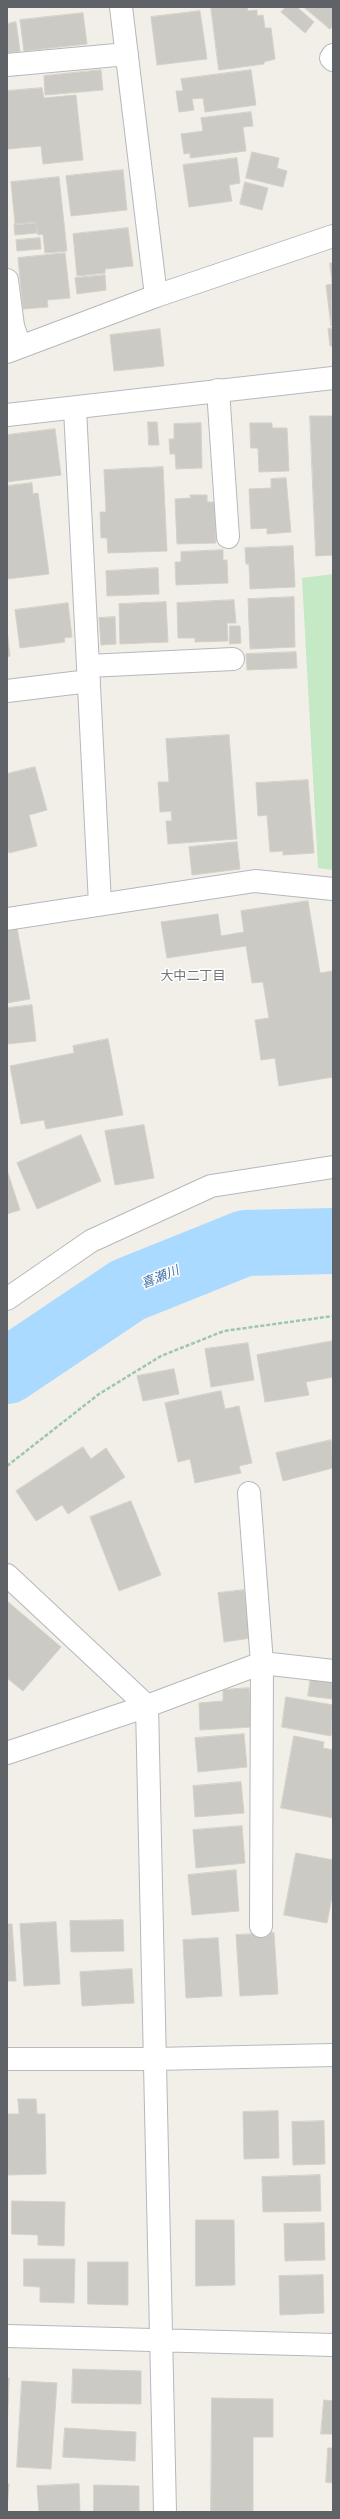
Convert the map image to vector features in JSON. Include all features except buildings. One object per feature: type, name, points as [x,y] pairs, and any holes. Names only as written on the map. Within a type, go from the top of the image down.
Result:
[{"type":"street","points":[[121,7],[156,296]]},
{"type":"street","points":[[7,65],[127,54]]},
{"type":"street","points":[[333,55],[331,58],[333,60]]},
{"type":"street","points":[[7,280],[13,326],[13,350],[156,296],[333,236]]},
{"type":"street","points":[[7,415],[75,409],[218,390],[333,378]]},
{"type":"street","points":[[218,390],[228,537]]},
{"type":"street","points":[[75,409],[100,904]]},
{"type":"street","points":[[7,691],[89,673],[233,659]]},
{"type":"street","points":[[7,919],[255,880],[333,889]]},
{"type":"street","points":[[7,1299],[91,1241],[211,1186],[333,1167]]},
{"type":"street","points":[[249,1493],[262,1663],[260,1926]]},
{"type":"street","points":[[7,1575],[147,1706],[163,2339],[165,2512]]},
{"type":"street","points":[[7,1753],[147,1706],[262,1663],[333,1671]]},
{"type":"street","points":[[7,2059],[155,2059],[333,2055]]},
{"type":"street","points":[[7,2336],[163,2339],[333,2345]]},
{"type":"path","points":[[7,1466],[99,1394],[161,1356],[224,1331],[333,1316]]},
{"type":"green space","points":[[333,574],[333,870],[318,868],[302,578]]},
{"type":"waterway","name":"喜瀬川","points":[[7,1371],[128,1290],[245,1243],[333,1241]]},
{"type":"district","name":"大中二丁目","points":[[193,976]]}]
